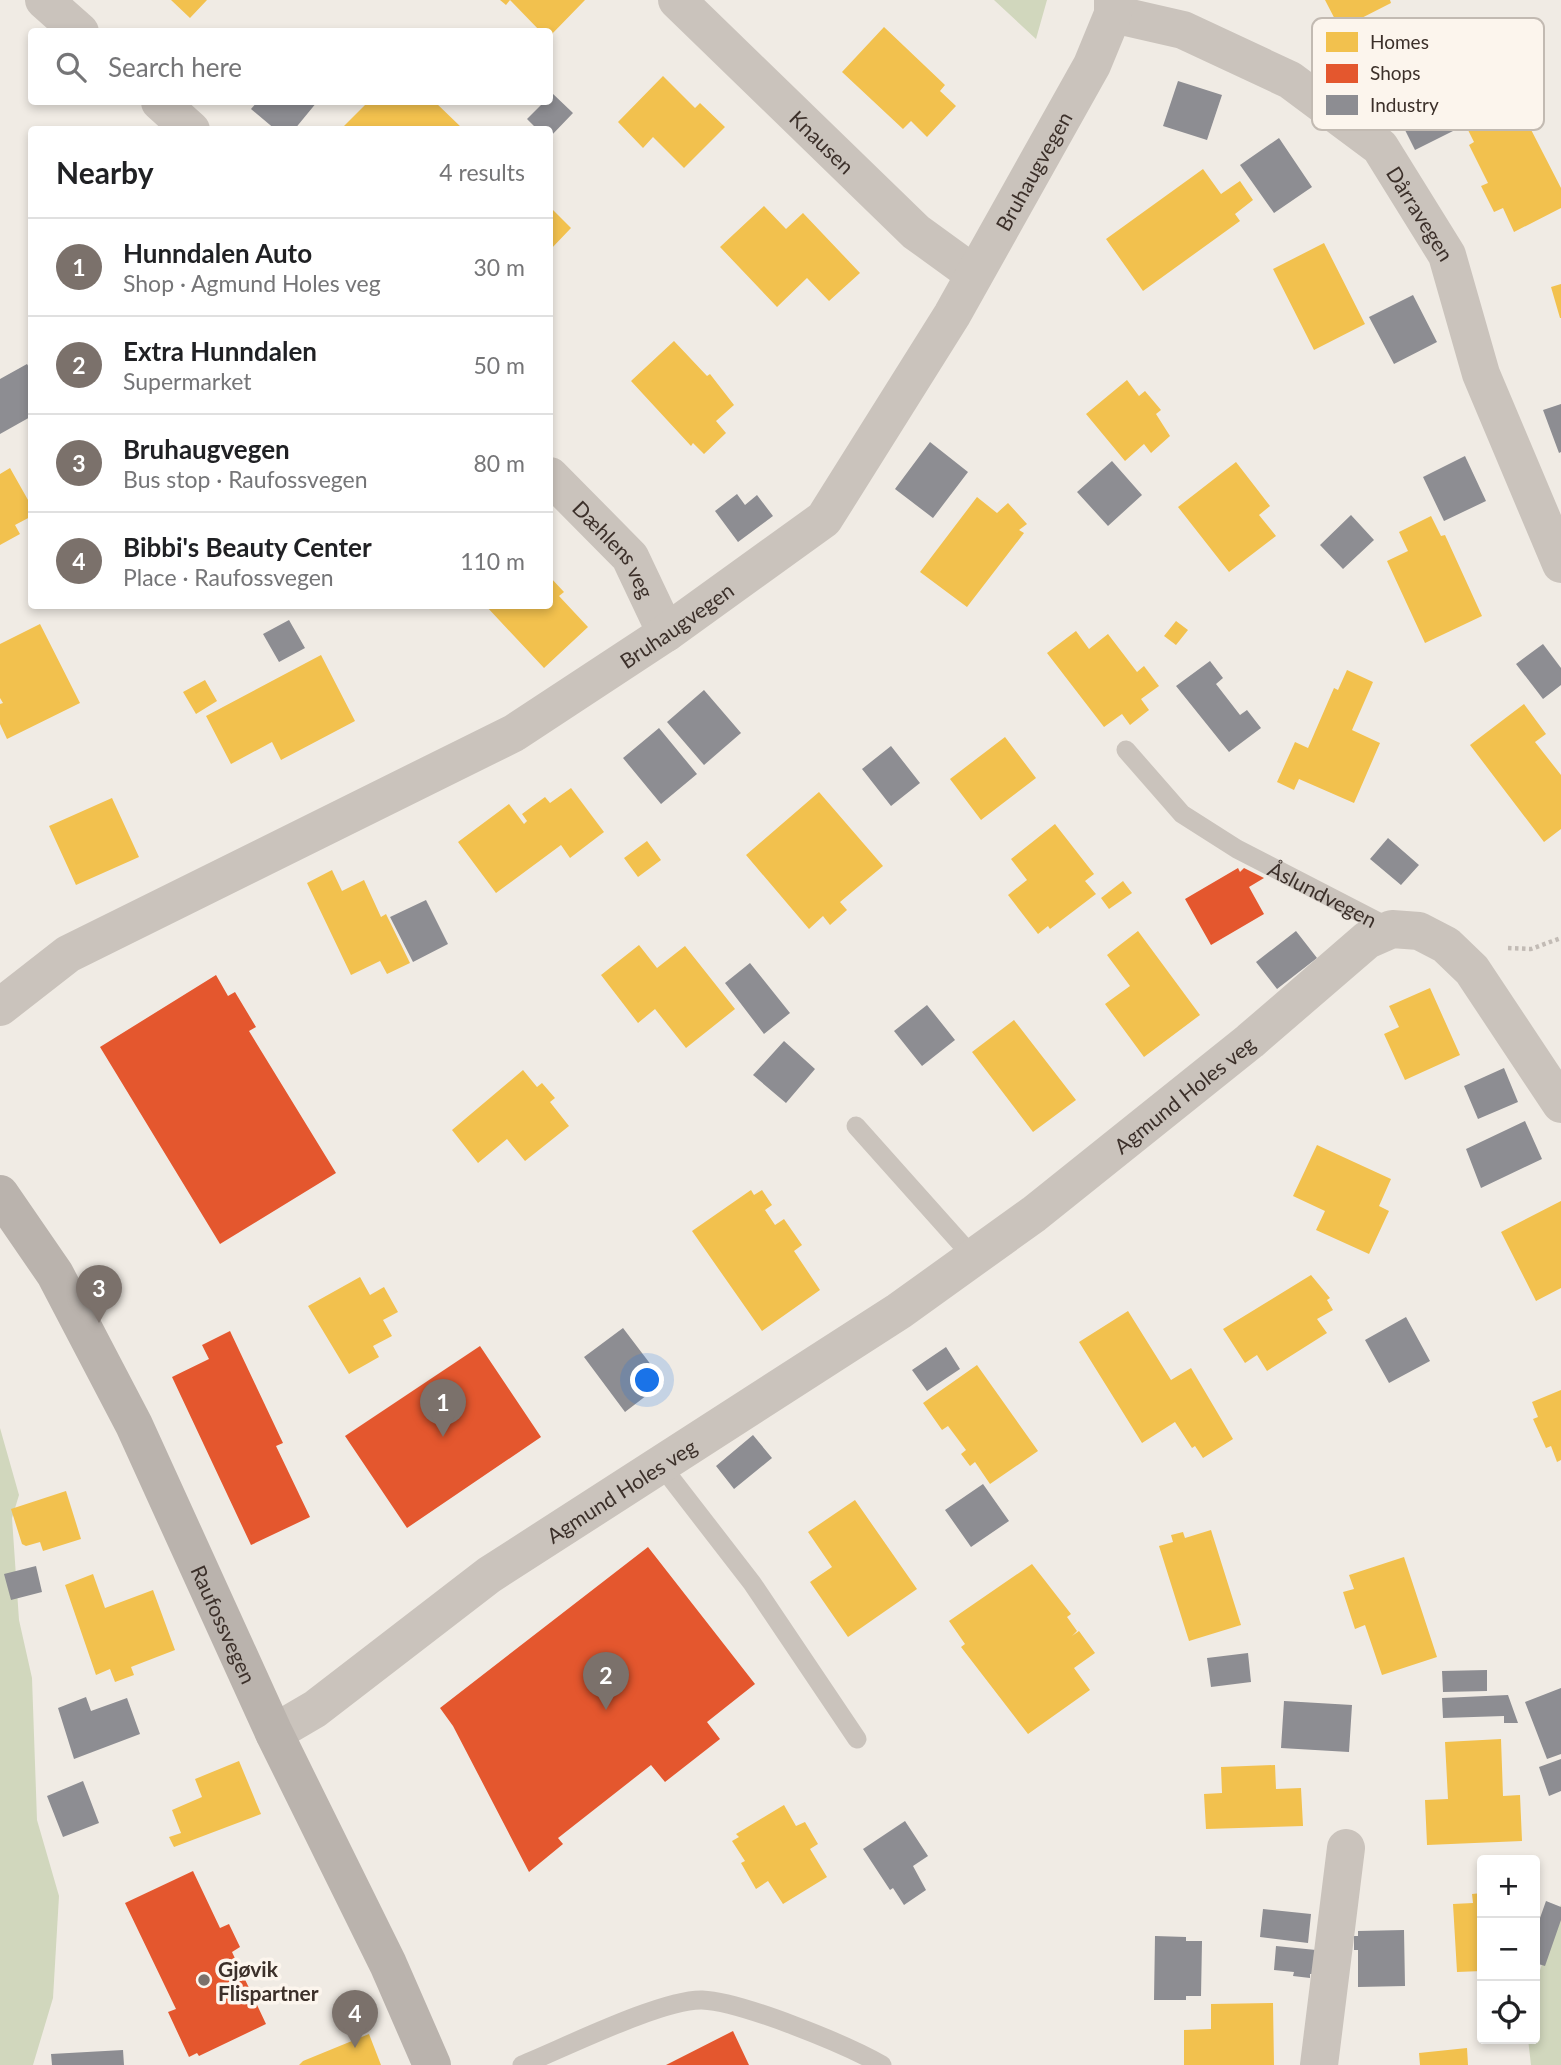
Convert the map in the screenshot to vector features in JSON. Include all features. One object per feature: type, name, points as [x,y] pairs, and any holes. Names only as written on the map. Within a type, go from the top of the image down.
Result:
[{"type":"main road","name":"Raufossvegen","points":[[0,1194],[55,1274],[134,1425],[274,1733],[388,1964],[432,2065]]},
{"type":"street","points":[[44,0],[76,28]]},
{"type":"street","name":"Knausen","points":[[677,0],[916,232],[974,274]]},
{"type":"street","name":"Bruhaugvegen","points":[[0,1007],[68,954],[301,842],[514,733],[666,633],[824,519],[974,274],[1091,65],[1113,7]]},
{"type":"street","name":"Dårravegen","points":[[1113,7],[1183,30],[1290,80],[1312,96]]},
{"type":"street","points":[[163,105],[187,126]]},
{"type":"street","name":"Dårravegen","points":[[1357,130],[1380,147],[1447,255],[1481,374],[1561,564]]},
{"type":"street","name":"Dæhlens veg","points":[[553,479],[630,557],[666,633]]},
{"type":"street","name":"Åslundvegen","points":[[1392,929],[1419,931],[1446,945],[1472,970],[1561,1104]]},
{"type":"street","name":"Agmund Holes veg","points":[[274,1733],[315,1709],[489,1575],[899,1311],[1124,1143],[1250,1041],[1367,940],[1392,929]]},
{"type":"street","points":[[1319,2065],[1346,1848]]},
{"type":"lane","name":"Åslundvegen","points":[[1126,750],[1182,814],[1237,849],[1392,929]]},
{"type":"lane","points":[[856,1126],[973,1257]]},
{"type":"lane","points":[[660,1464],[752,1583],[857,1739]]},
{"type":"lane","points":[[522,2065],[651,2012],[703,2000],[765,2015],[882,2065]]},
{"type":"green space","points":[[994,0],[1047,0],[1036,39]]},
{"type":"green space","points":[[0,1428],[19,1495],[12,1518],[19,1620],[32,1678],[37,1820],[59,1896],[53,1998],[33,2065],[0,2065]]},
{"type":"green space","points":[[1561,1904],[1561,2065],[1531,2065],[1529,2044],[1540,2044],[1540,1970]]},
{"type":"building: Homes","points":[[171,0],[207,0],[190,18]]},
{"type":"building: Homes","points":[[510,0],[585,0],[553,33],[553,28],[537,28]]},
{"type":"building: Homes","points":[[1325,0],[1390,0],[1391,3],[1362,18],[1334,18]]},
{"type":"building: Homes","points":[[884,27],[945,85],[940,91],[956,106],[927,137],[911,121],[903,129],[842,72]]},
{"type":"building: Homes","points":[[663,76],[695,108],[700,103],[725,127],[684,168],[653,137],[643,148],[618,122]]},
{"type":"building: Homes","points":[[365,105],[438,105],[460,126],[344,126]]},
{"type":"building: Homes","points":[[1468,130],[1531,130],[1561,188],[1561,208],[1514,232],[1503,208],[1494,212],[1481,186],[1488,183],[1469,145],[1474,142]]},
{"type":"building: Homes","points":[[1203,169],[1221,194],[1240,181],[1253,200],[1235,214],[1240,221],[1143,291],[1106,239]]},
{"type":"building: Homes","points":[[764,206],[786,229],[803,213],[860,273],[829,301],[807,278],[777,307],[720,247]]},
{"type":"building: Homes","points":[[553,210],[571,228],[553,247]]},
{"type":"building: Homes","points":[[1324,243],[1365,324],[1314,350],[1273,269]]},
{"type":"building: Homes","points":[[1561,284],[1561,318],[1560,318],[1551,287]]},
{"type":"building: Homes","points":[[674,341],[707,376],[710,374],[734,405],[716,421],[726,433],[704,454],[693,443],[691,446],[631,381]]},
{"type":"building: Homes","points":[[1127,380],[1139,396],[1145,391],[1161,410],[1156,414],[1170,436],[1151,453],[1144,444],[1125,461],[1086,414]]},
{"type":"building: Homes","points":[[1236,462],[1270,506],[1259,515],[1276,536],[1229,572],[1178,507]]},
{"type":"building: Homes","points":[[10,468],[28,500],[28,518],[15,525],[20,534],[0,545],[0,474]]},
{"type":"building: Homes","points":[[977,497],[997,513],[1008,503],[1027,524],[1019,530],[1024,533],[967,607],[920,572]]},
{"type":"building: Homes","points":[[1431,516],[1441,536],[1445,535],[1482,616],[1425,643],[1387,561],[1408,551],[1399,532]]},
{"type":"building: Homes","points":[[553,580],[564,592],[559,596],[588,627],[544,668],[489,609],[553,609]]},
{"type":"building: Homes","points":[[1176,621],[1188,630],[1176,645],[1164,636]]},
{"type":"building: Homes","points":[[40,624],[80,703],[7,739],[0,724],[0,704],[3,703],[0,698],[0,644]]},
{"type":"building: Homes","points":[[1076,631],[1089,649],[1108,634],[1137,672],[1144,666],[1159,686],[1141,699],[1149,710],[1130,725],[1122,714],[1104,727],[1047,653]]},
{"type":"building: Homes","points":[[321,655],[355,721],[281,760],[272,742],[231,764],[206,716]]},
{"type":"building: Homes","points":[[1347,670],[1373,682],[1352,730],[1380,743],[1354,803],[1299,779],[1294,790],[1277,782],[1295,742],[1308,748],[1334,688],[1338,690]]},
{"type":"building: Homes","points":[[205,680],[217,701],[196,714],[183,692]]},
{"type":"building: Homes","points":[[1524,704],[1546,734],[1535,742],[1561,775],[1561,829],[1544,842],[1470,745]]},
{"type":"building: Homes","points":[[1005,737],[1036,778],[981,820],[950,779]]},
{"type":"building: Homes","points":[[571,788],[604,832],[570,858],[561,845],[496,893],[458,842],[509,804],[524,824],[527,821],[522,814],[545,797],[550,803]]},
{"type":"building: Homes","points":[[819,792],[883,866],[840,902],[847,910],[830,925],[823,916],[809,929],[746,855]]},
{"type":"building: Homes","points":[[112,798],[139,857],[76,885],[49,826]]},
{"type":"building: Homes","points":[[1055,824],[1094,874],[1085,881],[1096,894],[1050,929],[1048,926],[1038,934],[1008,895],[1027,880],[1011,859]]},
{"type":"building: Homes","points":[[647,841],[661,860],[638,877],[624,858]]},
{"type":"building: Homes","points":[[332,870],[342,891],[364,880],[381,917],[386,914],[410,963],[387,974],[380,961],[351,975],[307,883]]},
{"type":"building: Homes","points":[[1123,881],[1132,893],[1109,909],[1101,898]]},
{"type":"building: Homes","points":[[1138,931],[1200,1015],[1144,1057],[1105,1004],[1130,986],[1107,955]]},
{"type":"building: Homes","points":[[639,945],[657,968],[685,946],[735,1009],[686,1048],[655,1009],[638,1023],[601,975]]},
{"type":"building: Homes","points":[[1430,988],[1460,1055],[1405,1080],[1384,1034],[1399,1027],[1389,1006]]},
{"type":"building: Homes","points":[[1014,1020],[1076,1100],[1033,1132],[972,1052]]},
{"type":"building: Homes","points":[[523,1070],[537,1087],[542,1083],[555,1098],[550,1102],[569,1126],[525,1161],[507,1139],[478,1163],[452,1130]]},
{"type":"building: Homes","points":[[1317,1145],[1391,1179],[1379,1206],[1389,1211],[1369,1254],[1316,1230],[1325,1211],[1293,1196]]},
{"type":"building: Homes","points":[[751,1190],[754,1195],[762,1190],[772,1205],[765,1210],[775,1225],[784,1219],[802,1245],[794,1251],[820,1290],[762,1331],[692,1231]]},
{"type":"building: Homes","points":[[1561,1201],[1561,1288],[1536,1301],[1501,1232]]},
{"type":"building: Homes","points":[[1311,1275],[1330,1298],[1327,1300],[1333,1310],[1317,1319],[1327,1333],[1267,1371],[1257,1355],[1245,1363],[1223,1329]]},
{"type":"building: Homes","points":[[360,1277],[370,1295],[384,1287],[398,1312],[383,1320],[392,1336],[373,1346],[379,1357],[349,1374],[308,1306]]},
{"type":"building: Homes","points":[[1128,1311],[1171,1380],[1191,1368],[1233,1439],[1203,1458],[1195,1446],[1192,1448],[1175,1422],[1142,1443],[1079,1342]]},
{"type":"building: Homes","points":[[977,1365],[1038,1451],[990,1484],[975,1462],[970,1466],[961,1454],[966,1450],[948,1426],[942,1430],[923,1403]]},
{"type":"building: Homes","points":[[1561,1390],[1561,1460],[1557,1462],[1551,1446],[1546,1448],[1533,1419],[1538,1417],[1532,1402]]},
{"type":"building: Homes","points":[[66,1491],[81,1539],[43,1551],[40,1542],[26,1546],[22,1544],[11,1509]]},
{"type":"building: Homes","points":[[855,1500],[917,1589],[848,1637],[810,1582],[832,1567],[808,1532]]},
{"type":"building: Homes","points":[[1211,1530],[1241,1625],[1189,1641],[1159,1546],[1173,1542],[1171,1535],[1183,1532],[1185,1538]]},
{"type":"building: Homes","points":[[1404,1557],[1437,1657],[1382,1675],[1365,1625],[1355,1629],[1343,1592],[1354,1589],[1349,1575]]},
{"type":"building: Homes","points":[[1032,1564],[1071,1614],[1067,1617],[1077,1631],[1072,1636],[1079,1631],[1095,1653],[1074,1668],[1090,1690],[1028,1734],[961,1647],[965,1644],[949,1621]]},
{"type":"building: Homes","points":[[93,1574],[105,1608],[153,1590],[175,1650],[131,1667],[134,1675],[115,1682],[110,1669],[96,1675],[65,1585]]},
{"type":"building: Homes","points":[[1501,1739],[1503,1796],[1520,1795],[1522,1841],[1427,1845],[1425,1800],[1448,1799],[1445,1742]]},
{"type":"building: Homes","points":[[239,1761],[261,1814],[174,1847],[169,1837],[181,1833],[172,1810],[202,1797],[195,1779]]},
{"type":"building: Homes","points":[[1275,1765],[1276,1789],[1301,1788],[1303,1826],[1206,1829],[1204,1794],[1222,1793],[1221,1767]]},
{"type":"building: Homes","points":[[784,1805],[796,1826],[805,1822],[818,1844],[810,1849],[827,1877],[783,1904],[768,1881],[756,1889],[741,1863],[745,1861],[732,1841],[739,1837],[736,1834]]},
{"type":"building: Homes","points":[[1472,1894],[1477,1894],[1477,1971],[1457,1972],[1453,1904],[1473,1903]]},
{"type":"building: Homes","points":[[1273,2003],[1274,2065],[1184,2065],[1184,2030],[1211,2029],[1211,2004]]},
{"type":"building: Homes","points":[[369,2034],[381,2065],[299,2065],[303,2061]]},
{"type":"building: Homes","points":[[1467,2048],[1468,2065],[1420,2065],[1419,2053]]},
{"type":"building: Shops","points":[[1238,868],[1240,872],[1244,868],[1264,878],[1249,887],[1264,914],[1211,945],[1185,899]]},
{"type":"building: Shops","points":[[216,975],[228,996],[235,992],[256,1027],[249,1031],[336,1173],[220,1244],[100,1047]]},
{"type":"building: Shops","points":[[230,1331],[283,1443],[276,1446],[310,1517],[251,1545],[172,1377],[209,1359],[202,1345]]},
{"type":"building: Shops","points":[[480,1346],[541,1437],[407,1528],[345,1436]]},
{"type":"building: Shops","points":[[648,1547],[755,1684],[707,1722],[720,1739],[665,1782],[651,1765],[558,1838],[563,1844],[529,1872],[453,1726],[440,1708]]},
{"type":"building: Shops","name":"Gjøvik Flispartner","points":[[193,1871],[220,1928],[229,1924],[240,1947],[232,1952],[266,2024],[199,2056],[197,2053],[189,2057],[168,2012],[176,2009],[125,1903]]},
{"type":"building: Shops","points":[[733,2031],[749,2065],[666,2065]]},
{"type":"building: Industry","points":[[1178,81],[1222,95],[1207,140],[1163,126]]},
{"type":"building: Industry","points":[[553,94],[573,113],[553,134],[553,126],[534,126],[527,119],[541,105],[553,105]]},
{"type":"building: Industry","points":[[254,105],[315,105],[297,126],[271,126],[251,109]]},
{"type":"building: Industry","points":[[1405,130],[1455,130],[1415,150]]},
{"type":"building: Industry","points":[[1279,138],[1312,187],[1274,213],[1240,165]]},
{"type":"building: Industry","points":[[1413,295],[1437,342],[1394,364],[1369,317]]},
{"type":"building: Industry","points":[[28,366],[28,418],[0,434],[0,379]]},
{"type":"building: Industry","points":[[1561,404],[1561,452],[1559,453],[1543,410]]},
{"type":"building: Industry","points":[[930,442],[968,472],[933,518],[895,489]]},
{"type":"building: Industry","points":[[1465,456],[1486,501],[1444,521],[1423,477]]},
{"type":"building: Industry","points":[[1112,461],[1142,495],[1108,526],[1077,492]]},
{"type":"building: Industry","points":[[737,494],[745,505],[757,495],[773,516],[738,542],[715,511]]},
{"type":"building: Industry","points":[[1351,515],[1374,540],[1343,569],[1320,545]]},
{"type":"building: Industry","points":[[289,620],[305,648],[279,662],[263,634]]},
{"type":"building: Industry","points":[[1543,644],[1561,668],[1561,685],[1543,699],[1516,664]]},
{"type":"building: Industry","points":[[1210,661],[1223,678],[1216,684],[1240,715],[1247,710],[1261,728],[1229,752],[1176,686]]},
{"type":"building: Industry","points":[[704,690],[741,733],[704,765],[667,722]]},
{"type":"building: Industry","points":[[659,728],[697,774],[661,804],[623,758]]},
{"type":"building: Industry","points":[[891,746],[920,783],[891,806],[862,769]]},
{"type":"building: Industry","points":[[1388,838],[1419,865],[1401,885],[1370,859]]},
{"type":"building: Industry","points":[[426,900],[448,944],[413,962],[390,917]]},
{"type":"building: Industry","points":[[1296,931],[1317,958],[1277,989],[1256,962]]},
{"type":"building: Industry","points":[[750,963],[790,1013],[764,1034],[725,983]]},
{"type":"building: Industry","points":[[927,1005],[955,1040],[922,1066],[894,1031]]},
{"type":"building: Industry","points":[[784,1041],[815,1069],[786,1103],[753,1075]]},
{"type":"building: Industry","points":[[1504,1068],[1518,1102],[1478,1119],[1464,1086]]},
{"type":"building: Industry","points":[[1525,1121],[1542,1159],[1481,1188],[1466,1149]]},
{"type":"building: Industry","points":[[1406,1317],[1430,1361],[1389,1383],[1365,1340]]},
{"type":"building: Industry","points":[[623,1328],[664,1382],[625,1412],[584,1357]]},
{"type":"building: Industry","points":[[946,1347],[960,1369],[927,1391],[912,1370]]},
{"type":"building: Industry","points":[[753,1435],[772,1458],[734,1489],[716,1466]]},
{"type":"building: Industry","points":[[983,1484],[1009,1521],[971,1547],[945,1510]]},
{"type":"building: Industry","points":[[36,1566],[42,1592],[11,1600],[4,1574]]},
{"type":"building: Industry","points":[[1248,1653],[1251,1682],[1211,1687],[1207,1658]]},
{"type":"building: Industry","points":[[1487,1670],[1487,1691],[1443,1692],[1442,1671]]},
{"type":"building: Industry","points":[[1561,1688],[1561,1754],[1547,1759],[1525,1702]]},
{"type":"building: Industry","points":[[1508,1695],[1518,1723],[1504,1723],[1504,1716],[1443,1718],[1442,1698]]},
{"type":"building: Industry","points":[[86,1697],[91,1711],[127,1698],[140,1734],[74,1759],[58,1708]]},
{"type":"building: Industry","points":[[1284,1701],[1352,1705],[1349,1752],[1281,1748]]},
{"type":"building: Industry","points":[[1561,1759],[1561,1791],[1549,1796],[1539,1767]]},
{"type":"building: Industry","points":[[83,1781],[99,1823],[63,1837],[47,1796]]},
{"type":"building: Industry","points":[[905,1821],[928,1856],[913,1866],[926,1890],[904,1905],[893,1888],[890,1890],[863,1849]]},
{"type":"building: Industry","points":[[1546,1901],[1561,1907],[1561,1920],[1545,1966],[1540,1964],[1540,1918]]},
{"type":"building: Industry","points":[[1263,1909],[1311,1914],[1308,1943],[1260,1937]]},
{"type":"building: Industry","points":[[1404,1930],[1405,1986],[1358,1987],[1358,1950],[1354,1950],[1354,1936],[1358,1936],[1358,1931]]},
{"type":"building: Industry","points":[[1155,1936],[1186,1937],[1186,1941],[1202,1941],[1201,1996],[1186,1996],[1186,2000],[1154,2000]]},
{"type":"building: Industry","points":[[1276,1946],[1316,1950],[1310,1978],[1293,1976],[1294,1972],[1274,1970]]},
{"type":"building: Industry","points":[[123,2050],[124,2065],[52,2065],[51,2054]]},
{"type":"place","name":"Bruhaugvegen","points":[[99,1323]]},
{"type":"place","name":"Hunndalen Auto","points":[[443,1437]]},
{"type":"place","name":"Extra Hunndalen","points":[[606,1710]]},
{"type":"place","name":"Gjøvik Flispartner","points":[[204,1980]]},
{"type":"place","name":"Bibbi's Beauty Center","points":[[355,2048]]}]
